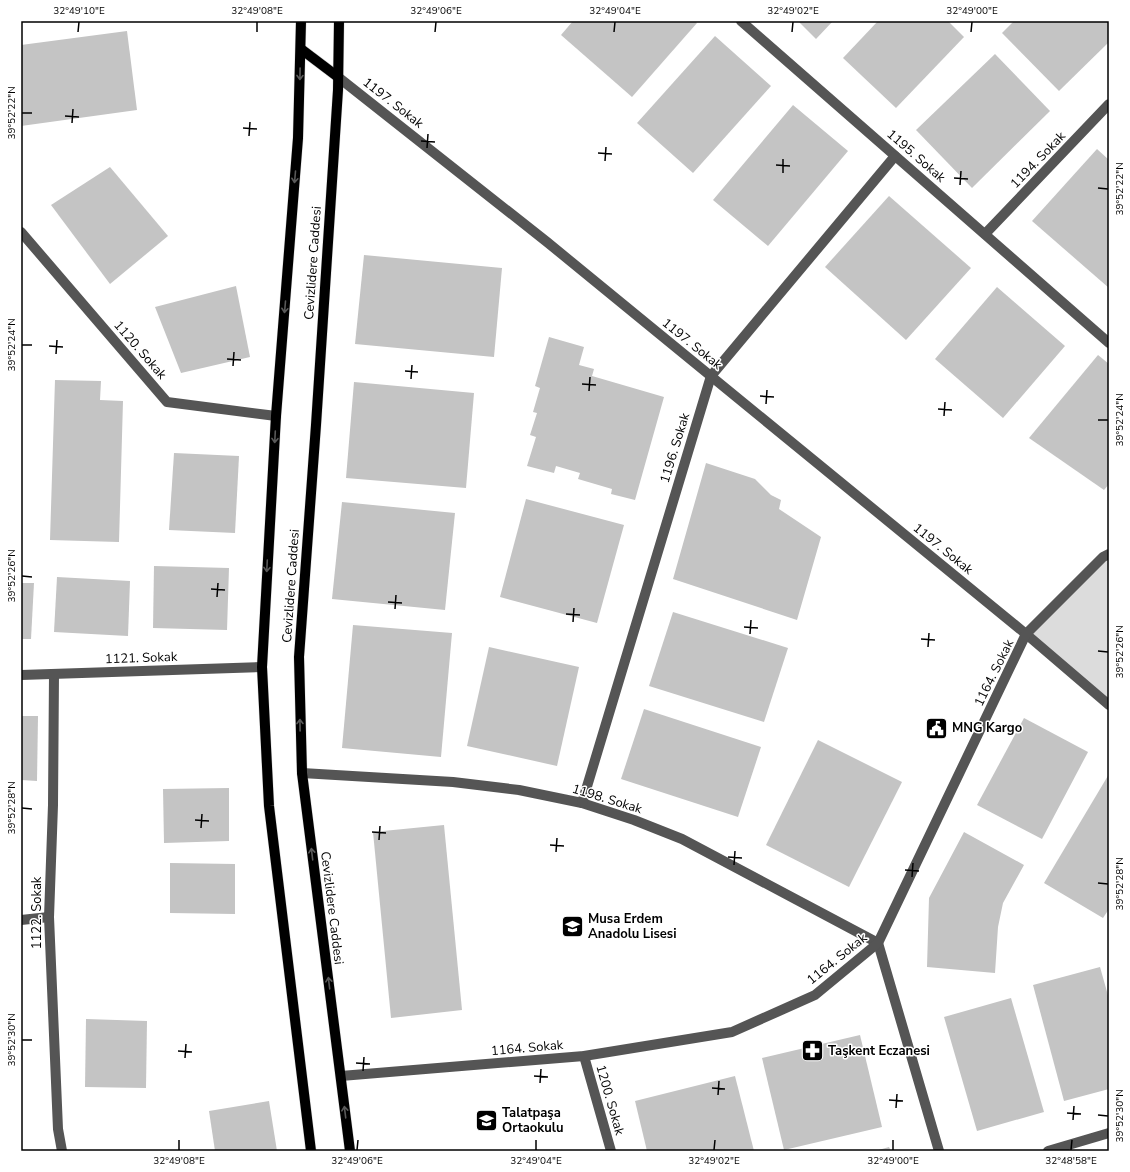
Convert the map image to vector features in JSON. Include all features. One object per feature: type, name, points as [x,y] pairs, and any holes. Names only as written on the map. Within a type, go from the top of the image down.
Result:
[{"type":"main road","name":"Cevizlidere Caddesi","points":[[301,21],[298,138],[276,416],[262,667],[269,806],[311,1151]]},
{"type":"main road","name":"Cevizlidere Caddesi","points":[[339,21],[338,77],[316,425],[299,657],[302,773],[350,1151]]},
{"type":"main road","points":[[301,48],[338,77]]},
{"type":"street","name":"1195. Sokak","points":[[741,21],[1109,343]]},
{"type":"street","name":"1197. Sokak","points":[[338,77],[553,247],[1026,634],[1109,705]]},
{"type":"street","name":"1194. Sokak","points":[[985,234],[1109,104]]},
{"type":"street","name":"1196. Sokak","points":[[582,803],[711,376],[895,156]]},
{"type":"street","name":"1120. Sokak","points":[[21,232],[167,402],[276,416]]},
{"type":"street","name":"1164. Sokak","points":[[341,1076],[584,1056],[732,1032],[815,995],[878,943],[1026,634],[1104,557],[1109,554]]},
{"type":"street","name":"1121. Sokak","points":[[21,675],[262,667]]},
{"type":"street","name":"1122. Sokak","points":[[54,674],[53,804],[49,917],[58,1129],[62,1151]]},
{"type":"street","name":"1198. Sokak","points":[[302,773],[453,782],[519,790],[582,803],[634,820],[682,839],[878,943]]},
{"type":"street","points":[[21,920],[49,917]]},
{"type":"street","points":[[878,943],[939,1151]]},
{"type":"street","name":"1200. Sokak","points":[[584,1056],[611,1151]]},
{"type":"street","points":[[1048,1151],[1109,1133]]},
{"type":"shaded area","points":[[1109,554],[1109,705],[1026,634]]},
{"type":"building","points":[[573,21],[695,21],[697,23],[632,97],[561,35]]},
{"type":"building","points":[[798,21],[833,21],[816,39]]},
{"type":"building","points":[[878,21],[948,21],[964,37],[896,108],[843,58]]},
{"type":"building","points":[[1014,21],[1109,21],[1109,42],[1059,91],[1002,33]]},
{"type":"building","points":[[127,31],[137,110],[21,126],[21,45]]},
{"type":"building","points":[[715,36],[771,86],[693,173],[637,123]]},
{"type":"building","points":[[995,54],[1050,111],[972,188],[916,130]]},
{"type":"building","points":[[793,105],[848,151],[768,246],[713,200]]},
{"type":"building","points":[[1097,149],[1109,160],[1109,288],[1032,221]]},
{"type":"building","points":[[110,167],[168,236],[110,284],[51,205]]},
{"type":"building","points":[[889,196],[971,268],[906,340],[825,267]]},
{"type":"building","points":[[364,255],[502,268],[494,357],[355,344]]},
{"type":"building","points":[[236,286],[250,357],[181,373],[155,307]]},
{"type":"building","points":[[997,287],[1065,346],[1003,418],[935,359]]},
{"type":"building","points":[[549,337],[584,347],[579,365],[594,369],[592,376],[664,397],[635,500],[611,494],[612,489],[578,479],[580,473],[556,466],[554,473],[527,466],[536,437],[530,435],[537,413],[533,412],[540,388],[535,386]]},
{"type":"building","points":[[1098,355],[1109,364],[1109,484],[1104,490],[1029,438]]},
{"type":"building","points":[[55,380],[101,381],[100,400],[123,401],[119,542],[50,540]]},
{"type":"building","points":[[354,382],[474,393],[466,488],[346,478]]},
{"type":"building","points":[[174,453],[239,456],[235,533],[169,530]]},
{"type":"building","points":[[706,463],[755,479],[771,495],[781,500],[779,509],[821,537],[797,620],[673,579]]},
{"type":"building","points":[[526,499],[624,525],[597,623],[500,597]]},
{"type":"building","points":[[342,502],[455,513],[445,610],[332,599]]},
{"type":"building","points":[[154,566],[229,568],[227,630],[153,628]]},
{"type":"building","points":[[57,577],[130,581],[128,636],[54,632]]},
{"type":"building","points":[[21,583],[34,583],[31,639],[21,639]]},
{"type":"building","points":[[673,612],[788,648],[764,722],[649,686]]},
{"type":"building","points":[[353,625],[452,633],[441,757],[342,748]]},
{"type":"building","points":[[489,647],[579,667],[557,766],[467,746]]},
{"type":"building","points":[[644,709],[761,747],[738,817],[621,779]]},
{"type":"building","points":[[21,716],[38,716],[37,781],[21,780]]},
{"type":"building","points":[[1024,718],[1088,752],[1042,839],[977,805]]},
{"type":"building","points":[[818,740],[902,782],[849,887],[766,845]]},
{"type":"building","points":[[1109,774],[1109,909],[1103,918],[1044,883]]},
{"type":"building","points":[[229,788],[229,841],[164,843],[163,789]]},
{"type":"building","points":[[444,825],[462,1010],[391,1018],[373,832]]},
{"type":"building","points":[[964,832],[1024,865],[1003,903],[998,927],[995,973],[927,967],[929,898]]},
{"type":"building","points":[[170,863],[235,864],[235,914],[170,913]]},
{"type":"building","points":[[1100,967],[1109,999],[1109,1089],[1064,1101],[1033,985]]},
{"type":"building","points":[[1011,998],[1044,1112],[977,1131],[944,1017]]},
{"type":"building","points":[[86,1019],[147,1021],[146,1088],[85,1087]]},
{"type":"building","points":[[860,1035],[882,1127],[784,1150],[762,1058]]},
{"type":"building","points":[[735,1076],[754,1151],[647,1151],[635,1101]]},
{"type":"building","points":[[269,1101],[277,1151],[215,1151],[209,1111]]},
{"type":"building","points":[[889,1147],[891,1151],[875,1151]]},
{"type":"place","name":"MNG Kargo","points":[[936,728]]},
{"type":"place","name":"Musa Erdem Anadolu Lisesi","points":[[573,926]]},
{"type":"place","name":"Taşkent Eczanesi","points":[[812,1051]]},
{"type":"place","name":"Talatpaşa Ortaokulu","points":[[487,1120]]}]
